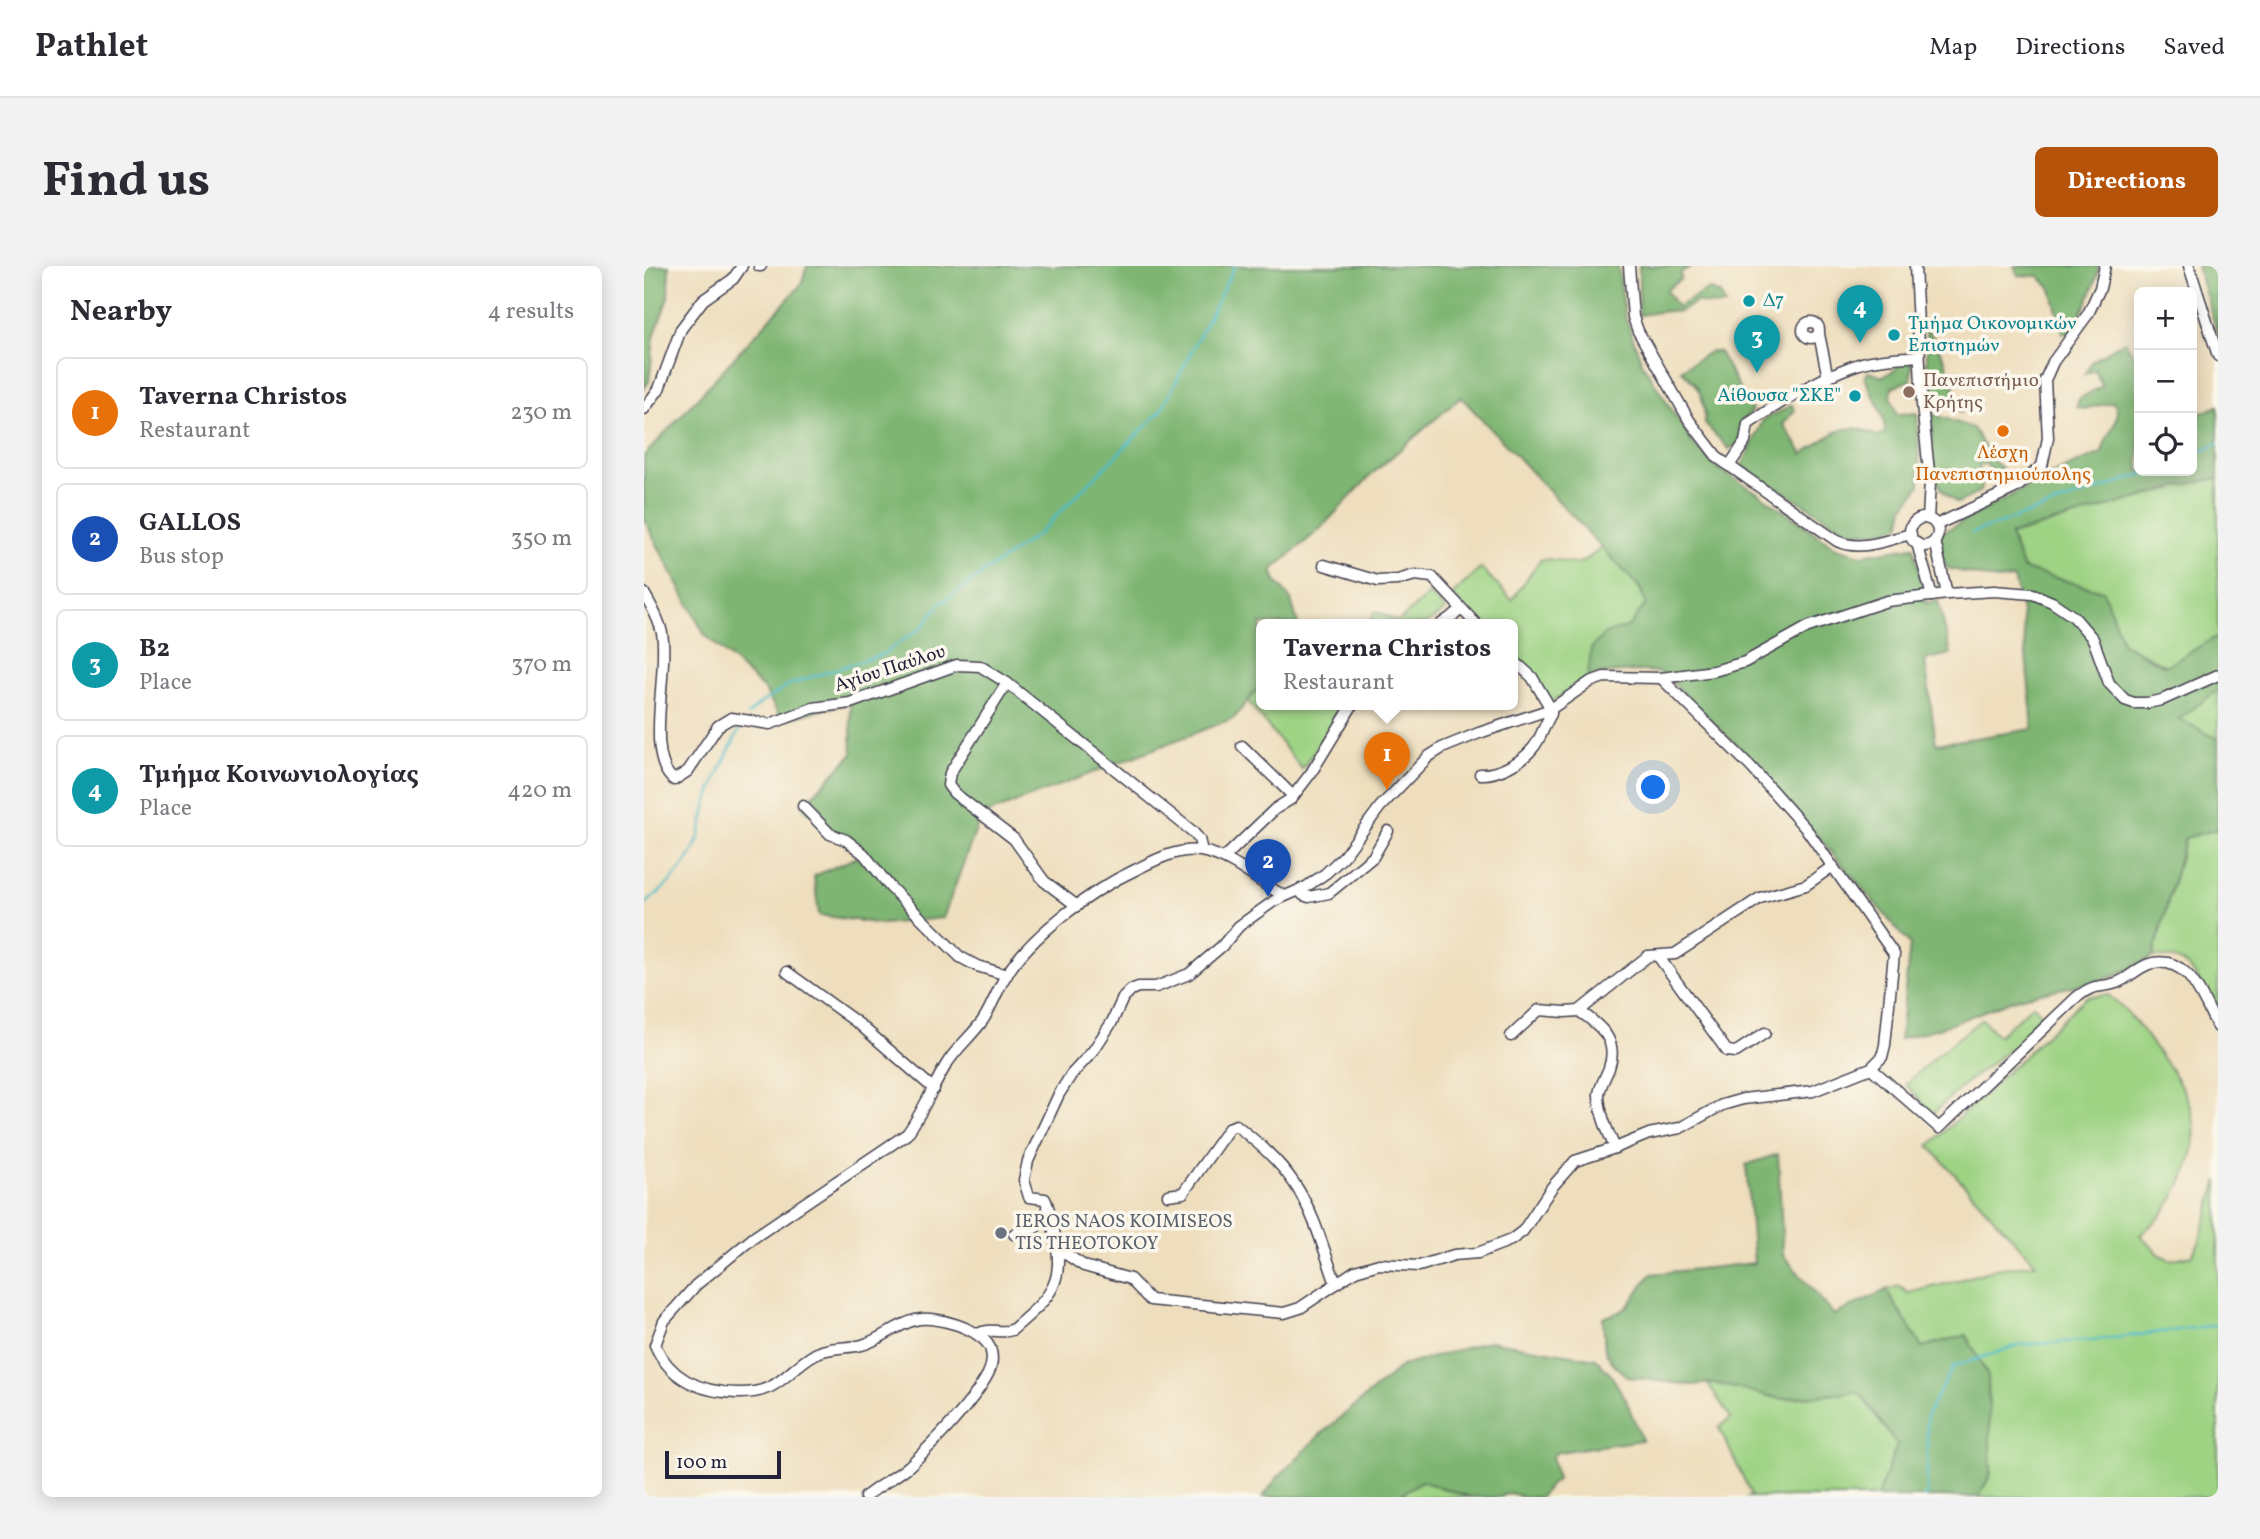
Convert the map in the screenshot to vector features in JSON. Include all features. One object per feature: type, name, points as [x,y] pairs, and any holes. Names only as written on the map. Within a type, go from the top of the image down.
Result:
[{"type":"street","points":[[644,409],[659,389],[681,329],[703,300],[733,279],[742,266]]},
{"type":"street","points":[[1629,266],[1633,317],[1638,331],[1704,442],[1729,466],[1848,546],[1875,544],[1911,534]]},
{"type":"street","points":[[1915,266],[1932,522],[1938,531],[1935,541],[1947,594]]},
{"type":"street","points":[[1911,534],[1915,522],[1932,522],[2017,488],[2042,466],[2048,438],[2045,380],[2053,362],[2088,314],[2100,288],[2105,266]]},
{"type":"street","points":[[2189,266],[2218,356]]},
{"type":"street","points":[[1819,334],[1828,378]]},
{"type":"street","points":[[1729,466],[1745,442],[1748,424],[1828,378],[1861,363],[1919,356]]},
{"type":"street","points":[[1911,534],[1917,543],[1932,596]]},
{"type":"street","points":[[1917,543],[1925,545],[1935,541]]},
{"type":"street","points":[[1324,565],[1378,581],[1398,580],[1415,575],[1432,577],[1471,619]]},
{"type":"street","points":[[978,1334],[983,1331],[1004,1333],[1012,1330],[1053,1288],[1059,1272],[1058,1252],[1045,1199],[1029,1197],[1026,1191],[1024,1180],[1028,1161],[1059,1094],[1102,1038],[1123,998],[1138,986],[1156,988],[1189,974],[1222,946],[1239,926],[1284,896],[1326,873],[1344,856],[1380,807],[1428,757],[1479,733],[1551,709],[1598,679],[1661,678],[1731,667],[1760,655],[1808,627],[1847,612],[1887,601],[1947,594],[2014,592],[2033,594],[2052,602],[2081,624],[2093,639],[2109,683],[2124,699],[2134,703],[2162,700],[2218,676]]},
{"type":"street","name":"Αγίου Παύλου","points":[[644,593],[662,633],[662,651],[653,705],[651,754],[658,767],[674,780],[688,771],[718,726],[731,718],[770,724],[813,708],[850,703],[957,665],[980,666],[1007,683]]},
{"type":"street","points":[[1448,619],[1461,610]]},
{"type":"street","points":[[1480,774],[1497,772],[1527,754],[1534,747],[1551,714],[1551,709],[1532,677],[1518,664]]},
{"type":"street","points":[[1058,1252],[1084,1266],[1130,1279],[1150,1300],[1284,1313],[1300,1307],[1355,1271],[1379,1264],[1419,1266],[1454,1255],[1478,1253],[1511,1240],[1523,1231],[1552,1187],[1575,1161],[1649,1134],[1680,1128],[1722,1105],[1743,1099],[1814,1091],[1871,1068],[1882,1057],[1885,1045],[1894,976],[1894,954],[1807,830],[1751,767],[1661,678]]},
{"type":"street","points":[[1077,906],[1044,881],[1014,839],[954,793],[948,785],[950,774],[1007,683],[1192,831],[1199,839],[1202,851]]},
{"type":"street","points":[[1224,858],[1275,809],[1293,796],[1349,710]]},
{"type":"street","points":[[1242,746],[1293,796]]},
{"type":"street","points":[[803,806],[831,834],[846,840],[864,854],[890,887],[960,957],[977,966],[1007,975]]},
{"type":"street","points":[[1298,890],[1309,897],[1329,892],[1373,856],[1388,831]]},
{"type":"street","points":[[865,1497],[909,1466],[963,1409],[989,1372],[992,1351],[986,1341],[978,1334],[929,1318],[914,1320],[862,1345],[816,1353],[779,1384],[767,1389],[738,1393],[689,1384],[673,1372],[655,1345],[664,1321],[696,1284],[753,1238],[907,1134],[919,1118],[954,1052],[984,1018],[1007,975],[1047,929],[1077,906],[1121,876],[1161,858],[1189,850],[1224,858],[1284,896]]},
{"type":"street","points":[[1511,1036],[1539,1010],[1578,1011],[1639,962],[1648,957],[1675,954],[1760,898],[1806,885],[1833,866]]},
{"type":"street","points":[[1658,956],[1727,1051],[1736,1052],[1765,1033]]},
{"type":"street","points":[[1871,1068],[1939,1128],[2083,992],[2098,985],[2116,983],[2152,963],[2171,964],[2183,969],[2191,978],[2218,1027]]},
{"type":"street","points":[[787,972],[859,1024],[934,1088]]},
{"type":"street","points":[[1578,1011],[1598,1024],[1610,1038],[1612,1059],[1599,1091],[1606,1127],[1615,1148]]},
{"type":"street","points":[[1168,1195],[1183,1193],[1229,1128],[1236,1125],[1279,1163],[1295,1183],[1305,1202],[1336,1284]]},
{"type":"street","points":[[1014,1234],[1035,1228],[1047,1216],[1047,1204]]},
{"type":"green space","points":[[644,266],[669,266],[668,297],[654,337],[649,382],[644,388]]},
{"type":"green space","points":[[807,266],[1618,266],[1625,316],[1642,363],[1693,444],[1720,470],[1758,493],[1836,548],[1861,555],[1914,547],[1926,603],[1938,601],[1951,654],[1925,660],[1936,744],[2033,729],[2022,612],[2014,578],[1997,580],[1947,568],[1937,542],[1941,533],[2052,474],[2102,453],[2116,420],[2113,402],[2084,409],[2077,407],[2079,399],[2102,386],[2095,370],[2085,374],[2092,361],[2125,341],[2134,356],[2134,476],[2197,476],[2197,415],[2218,406],[2218,478],[2180,486],[2010,535],[2023,569],[2103,591],[2123,644],[2165,666],[2218,636],[2218,690],[2179,719],[2218,739],[2218,829],[2185,838],[2153,957],[2110,978],[2018,998],[1948,1025],[1900,1039],[1910,944],[1756,764],[1666,677],[1661,673],[1636,671],[1588,678],[1591,649],[1604,634],[1629,626],[1646,604],[1640,588],[1461,397],[1373,473],[1320,529],[1272,570],[1276,581],[1291,600],[1297,619],[1256,619],[1256,690],[1234,718],[981,816],[943,918],[882,924],[819,915],[814,876],[864,854],[830,834],[803,806],[852,754],[850,703],[782,720],[764,689],[704,634],[644,519],[644,456],[801,285]]},
{"type":"green space","points":[[1639,266],[1692,266],[1681,272],[1681,279],[1666,290],[1677,307],[1709,289],[1720,294],[1725,305],[1696,302],[1679,312],[1639,315]]},
{"type":"green space","points":[[2014,266],[2099,266],[2087,302],[2068,334],[2063,333],[2051,289],[2039,276],[2019,276]]},
{"type":"green space","points":[[2197,266],[2218,266],[2218,335]]},
{"type":"green space","points":[[1926,331],[1930,332],[1945,360],[1962,412],[1929,400]]},
{"type":"green space","points":[[1711,351],[1719,352],[1752,411],[1742,421],[1739,443],[1729,449],[1705,424],[1700,394],[1681,370]]},
{"type":"green space","points":[[1904,361],[1912,361],[1911,380],[1892,387],[1891,398],[1897,414],[1917,413],[1920,485],[1904,507],[1900,526],[1871,532],[1843,528],[1742,466],[1763,420],[1792,405],[1795,410],[1783,424],[1803,454],[1838,431],[1856,428],[1877,436],[1885,433],[1881,411],[1865,377],[1868,372],[1881,377]]},
{"type":"green space","points":[[1932,414],[1973,428],[1993,461],[2003,469],[2001,474],[1991,470],[1985,463],[1979,466],[1982,488],[1978,493],[1958,503],[1948,496],[1936,476],[1932,452]]},
{"type":"green space","points":[[2218,478],[2218,636],[2166,666],[2123,644],[2103,591],[2023,569],[2010,535],[2180,486]]},
{"type":"green space","points":[[1602,547],[1640,588],[1646,604],[1629,626],[1592,649],[1588,678],[1550,703],[1518,662],[1518,619],[1474,619],[1452,595],[1481,568],[1512,600],[1540,560],[1577,563]]},
{"type":"green space","points":[[1429,594],[1446,610],[1433,619],[1401,619]]},
{"type":"green space","points":[[1375,611],[1392,619],[1371,619]]},
{"type":"green space","points":[[2218,690],[2218,739],[2179,719]]},
{"type":"green space","points":[[1256,691],[1256,710],[1343,710],[1302,769],[1248,701]]},
{"type":"green space","points":[[2218,829],[2218,1018],[2201,984],[2188,967],[2168,957],[2153,957],[2185,838]]},
{"type":"green space","points":[[2108,995],[2129,1014],[2168,1066],[2185,1094],[2194,1121],[2192,1152],[2181,1183],[2164,1212],[2140,1235],[2159,1254],[2170,1260],[2192,1255],[2199,1243],[2218,1180],[2218,1497],[1979,1497],[1991,1473],[1922,1347],[1886,1290],[1899,1286],[1908,1293],[1995,1269],[2036,1264],[1929,1146],[2086,997]]},
{"type":"green space","points":[[2033,1005],[2046,1021],[2013,1051],[2010,1049],[1965,1084],[1932,1114],[1906,1084],[1982,1019],[1998,1036]]},
{"type":"green space","points":[[1778,1154],[1783,1255],[1834,1315],[1886,1290],[1922,1347],[1966,1335],[1988,1376],[1991,1473],[1979,1497],[1877,1497],[1897,1445],[1859,1392],[1782,1399],[1714,1383],[1691,1385],[1628,1377],[1615,1366],[1605,1351],[1603,1317],[1622,1311],[1628,1306],[1652,1274],[1754,1263],[1746,1165]]},
{"type":"green space","points":[[1489,1341],[1596,1359],[1611,1375],[1626,1400],[1642,1440],[1558,1452],[1552,1456],[1557,1480],[1540,1497],[1523,1497],[1510,1493],[1500,1497],[1471,1497],[1421,1481],[1402,1494],[1402,1497],[1263,1497],[1278,1477],[1320,1435],[1402,1366]]},
{"type":"green space","points":[[1714,1383],[1782,1399],[1859,1392],[1897,1445],[1877,1497],[1747,1497],[1751,1494],[1719,1427],[1731,1418],[1708,1384]]},
{"type":"green space","points":[[1421,1481],[1471,1497],[1402,1497],[1402,1494]]},
{"type":"waterway","points":[[748,715],[790,684],[883,654],[921,628],[941,603],[1037,535],[1161,411],[1235,266]]},
{"type":"waterway","points":[[2197,453],[2218,444]]},
{"type":"waterway","points":[[1972,533],[2137,476]]},
{"type":"waterway","points":[[644,905],[676,875],[695,847],[711,791],[741,726]]},
{"type":"waterway","points":[[1924,1497],[1927,1493],[1927,1415],[1953,1367],[2019,1345],[2105,1339],[2218,1325]]},
{"type":"place","name":"Δ7","points":[[1749,301]]},
{"type":"place","name":"Τμήμα Οικονομικών Επιστημών","points":[[1894,335]]},
{"type":"place","name":"Τμήμα Κοινωνιολογίας","points":[[1860,343]]},
{"type":"place","name":"Β2","points":[[1757,373]]},
{"type":"place","name":"Πανεπιστήμιο Κρήτης","points":[[1909,392]]},
{"type":"place","name":"Αίθουσα \"ΣΚΕ\"","points":[[1855,396]]},
{"type":"place","name":"Λέσχη Πανεπιστημιούπολης","points":[[2003,431]]},
{"type":"place","name":"Taverna Christos","points":[[1387,790]]},
{"type":"place","name":"GALLOS","points":[[1268,897]]},
{"type":"place","name":"IEROS NAOS KOIMISEOS TIS THEOTOKOY","points":[[1001,1233]]}]
